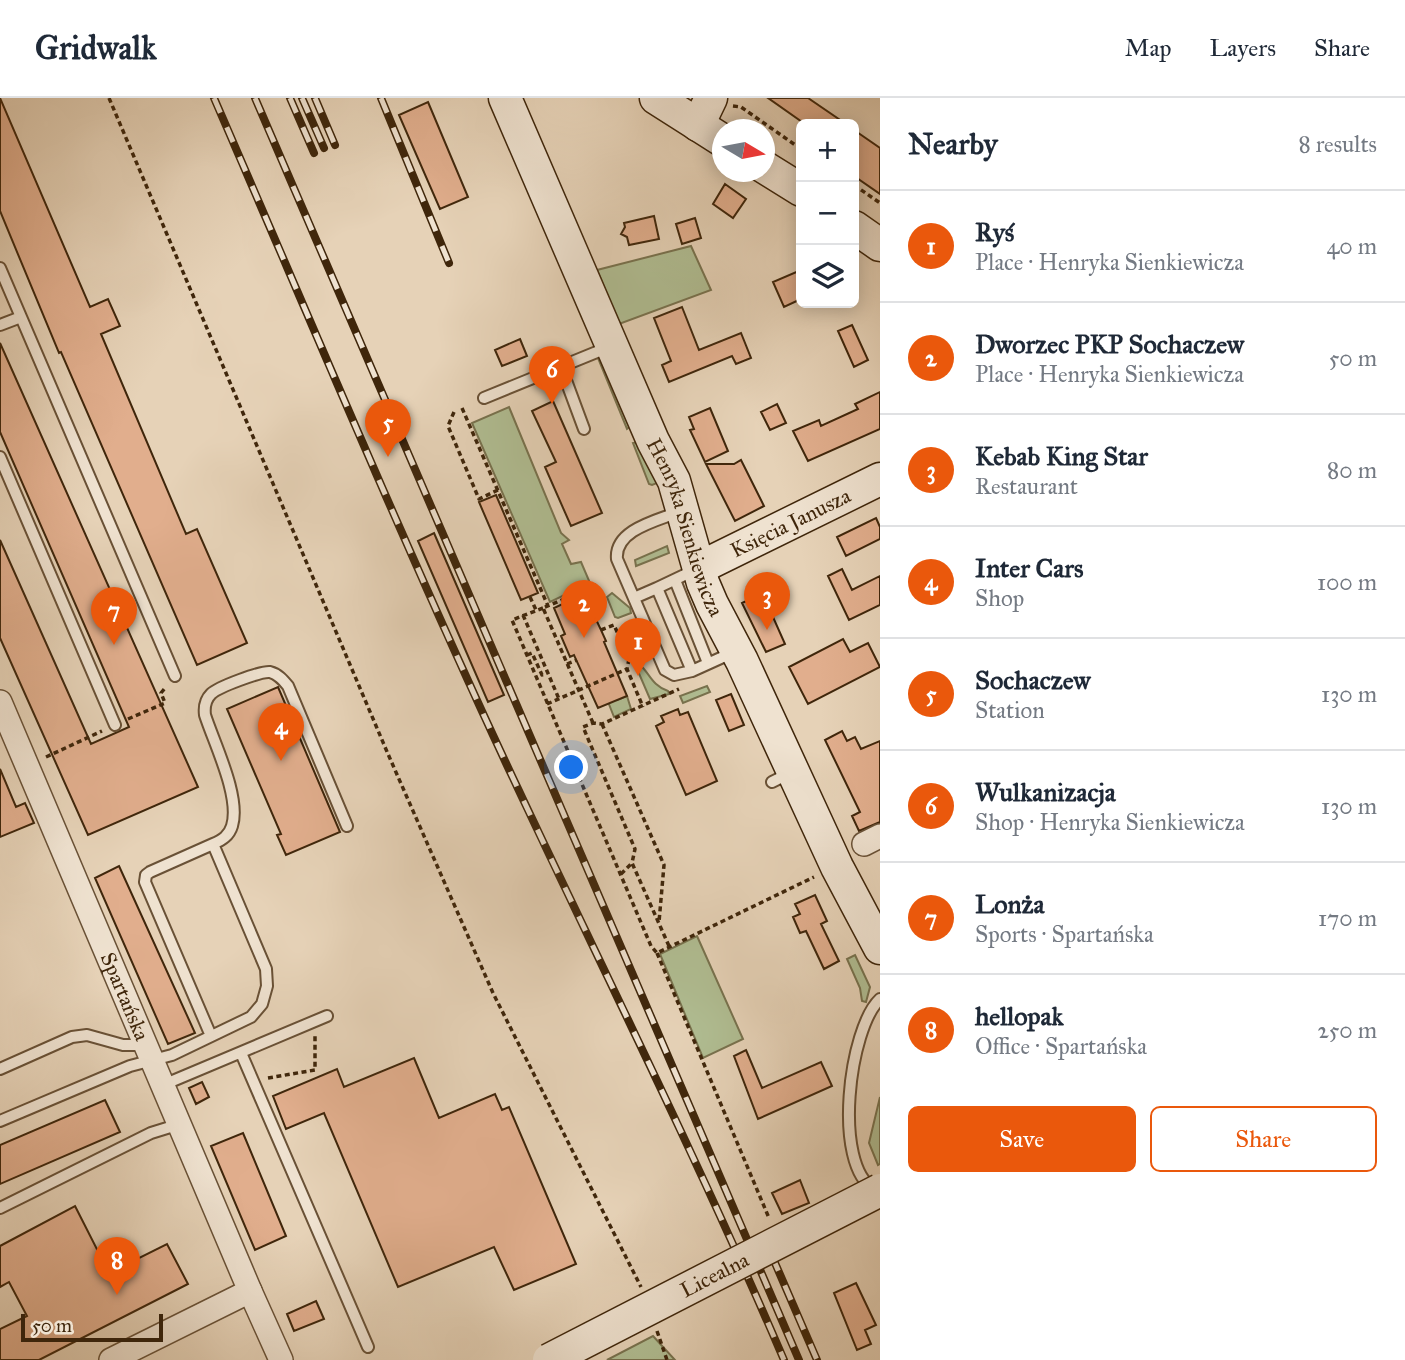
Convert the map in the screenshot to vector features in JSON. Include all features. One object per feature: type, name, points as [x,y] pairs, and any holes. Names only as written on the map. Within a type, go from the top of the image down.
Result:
[{"type":"street","name":"Henryka Sienkiewicza","points":[[505,98],[653,440],[674,481],[684,510],[687,574],[712,604],[722,657],[782,777],[837,867],[880,948]]},
{"type":"street","points":[[656,98],[710,116]]},
{"type":"street","points":[[775,173],[796,187]]},
{"type":"street","points":[[859,230],[880,245]]},
{"type":"street","name":"Księcia Janusza","points":[[687,574],[880,479]]},
{"type":"street","name":"Spartańska","points":[[0,702],[281,1360]]},
{"type":"street","name":"Licealna","points":[[549,1360],[880,1191]]},
{"type":"street","points":[[111,1360],[250,1291]]},
{"type":"lane","points":[[0,268],[175,676]]},
{"type":"lane","points":[[0,325],[21,317]]},
{"type":"lane","points":[[484,398],[612,346]]},
{"type":"lane","points":[[561,367],[584,429]]},
{"type":"lane","points":[[0,457],[115,725]]},
{"type":"lane","points":[[684,510],[631,533],[621,541],[616,552],[617,559],[665,670],[674,675],[692,671],[722,657]]},
{"type":"lane","points":[[634,598],[687,574]]},
{"type":"lane","points":[[657,588],[692,671]]},
{"type":"lane","points":[[211,1036],[145,882],[150,872],[224,839],[232,828],[234,815],[231,792],[205,715],[204,705],[209,695],[264,672],[272,672],[280,677],[288,686],[347,826]]},
{"type":"lane","points":[[0,1121],[130,1066],[150,1053],[211,1036],[251,1017],[262,1004],[267,986],[266,970],[213,844]]},
{"type":"lane","points":[[880,999],[873,1006],[863,1031],[850,1079],[849,1143],[860,1175],[870,1187],[880,1191]]},
{"type":"lane","points":[[163,1085],[327,1016]]},
{"type":"lane","points":[[0,1069],[87,1035],[150,1053]]},
{"type":"lane","points":[[241,1053],[368,1347]]},
{"type":"lane","points":[[0,1208],[151,1133],[180,1124]]},
{"type":"path","points":[[109,98],[388,754],[493,993],[644,1295]]},
{"type":"path","points":[[710,116],[725,105],[741,107],[796,146]]},
{"type":"path","points":[[859,188],[880,203]]},
{"type":"path","points":[[462,408],[593,723]]},
{"type":"path","points":[[454,412],[448,426],[479,499],[498,491]]},
{"type":"path","points":[[597,585],[512,620],[771,1222]]},
{"type":"path","points":[[530,597],[536,610]]},
{"type":"path","points":[[523,615],[559,699]]},
{"type":"path","points":[[601,630],[614,625],[629,659],[627,669],[643,706]]},
{"type":"path","points":[[527,655],[532,653],[542,675],[548,672]]},
{"type":"path","points":[[629,659],[641,654]]},
{"type":"path","points":[[567,664],[576,660]]},
{"type":"path","points":[[547,704],[627,669]]},
{"type":"path","points":[[620,874],[632,863],[635,849],[583,727],[593,723],[602,724],[681,688]]},
{"type":"path","points":[[602,724],[664,865],[659,923]]},
{"type":"path","points":[[632,863],[670,947]]},
{"type":"path","points":[[657,953],[823,872]]},
{"type":"path","points":[[254,1081],[315,1070],[314,1022]]},
{"type":"path","points":[[653,1321],[667,1360]]},
{"type":"green space","points":[[691,246],[711,290],[619,324],[597,270]]},
{"type":"green space","points":[[598,358],[632,425],[627,429]]},
{"type":"green space","points":[[509,407],[561,533],[569,540],[562,544],[571,564],[581,562],[590,583],[550,602],[472,423]]},
{"type":"green space","points":[[639,442],[662,481],[649,484],[633,443]]},
{"type":"green space","points":[[667,546],[669,553],[636,566],[635,560]]},
{"type":"green space","points":[[612,593],[630,608],[631,613],[615,617],[607,597]]},
{"type":"green space","points":[[634,662],[639,664],[656,684],[669,694],[650,699]]},
{"type":"green space","points":[[707,686],[710,692],[683,703],[680,696]]},
{"type":"green space","points":[[603,689],[617,700],[627,696],[631,709],[614,717]]},
{"type":"green space","points":[[697,936],[743,1039],[703,1058],[660,954]]},
{"type":"green space","points":[[855,955],[870,987],[866,1002],[862,1001],[860,988],[847,959]]},
{"type":"green space","points":[[880,1097],[880,1164],[878,1165],[869,1143]]},
{"type":"green space","points":[[653,1336],[675,1360],[607,1360]]},
{"type":"building","points":[[0,98],[90,307],[108,299],[120,326],[101,334],[186,534],[197,529],[247,643],[197,665],[61,352],[59,353],[0,211]]},
{"type":"building","points":[[768,98],[808,98],[839,119],[798,119]]},
{"type":"building","points":[[428,102],[468,197],[440,209],[399,115]]},
{"type":"building","points":[[859,133],[880,148],[880,194],[859,179]]},
{"type":"building","points":[[725,184],[746,199],[733,218],[713,204]]},
{"type":"building","points":[[654,216],[659,239],[629,245],[627,237],[621,234],[624,223]]},
{"type":"building","points":[[695,218],[701,238],[682,244],[676,224]]},
{"type":"building","points":[[796,272],[796,301],[784,307],[773,282]]},
{"type":"building","points":[[682,307],[699,350],[741,333],[751,358],[736,364],[732,356],[669,382],[662,365],[671,361],[654,318]]},
{"type":"building","points":[[852,325],[868,360],[854,367],[838,331]]},
{"type":"building","points":[[520,339],[527,356],[502,366],[495,350]]},
{"type":"building","points":[[0,343],[198,787],[88,835],[0,638],[0,540],[91,744],[129,727],[0,432]]},
{"type":"building","points":[[880,392],[880,429],[808,461],[793,431],[819,420],[821,426],[858,409],[855,404]]},
{"type":"building","points":[[553,401],[602,513],[571,526],[545,467],[556,462],[532,411]]},
{"type":"building","points":[[777,404],[786,423],[770,430],[761,412]]},
{"type":"building","points":[[710,408],[728,451],[705,462],[690,430],[694,429],[689,417]]},
{"type":"building","points":[[741,460],[764,506],[735,521],[706,464],[734,464]]},
{"type":"building","points":[[496,495],[538,593],[521,600],[479,502]]},
{"type":"building","points":[[876,518],[880,527],[880,539],[846,556],[837,537]]},
{"type":"building","points":[[434,533],[504,695],[488,702],[418,541]]},
{"type":"building","points":[[842,569],[852,590],[880,576],[880,605],[849,620],[828,576]]},
{"type":"building","points":[[584,594],[627,696],[598,708],[574,655],[570,657],[561,636],[565,634],[554,608]]},
{"type":"building","points":[[759,595],[766,609],[769,608],[785,644],[766,652],[742,603]]},
{"type":"building","points":[[843,639],[850,652],[868,643],[880,667],[808,704],[789,667]]},
{"type":"building","points":[[278,687],[340,832],[286,855],[277,835],[281,834],[227,709]]},
{"type":"building","points":[[731,694],[744,725],[729,731],[716,700]]},
{"type":"building","points":[[678,709],[680,715],[688,712],[717,781],[686,795],[656,726],[664,722],[661,716]]},
{"type":"building","points":[[842,731],[847,741],[855,737],[861,749],[880,741],[880,822],[859,831],[852,816],[860,812],[825,740]]},
{"type":"building","points":[[0,769],[16,807],[25,803],[34,823],[0,837]]},
{"type":"building","points":[[119,866],[195,1033],[168,1044],[95,878]]},
{"type":"building","points":[[815,895],[827,921],[821,924],[839,961],[824,969],[806,931],[800,933],[793,917],[800,914],[795,904]]},
{"type":"building","points":[[746,1050],[762,1088],[821,1062],[832,1086],[758,1119],[734,1056]]},
{"type":"building","points":[[414,1058],[439,1118],[495,1094],[502,1110],[509,1107],[576,1264],[514,1290],[494,1247],[398,1287],[324,1113],[286,1129],[273,1096],[337,1069],[344,1087]]},
{"type":"building","points":[[202,1082],[209,1097],[196,1104],[189,1088]]},
{"type":"building","points":[[105,1100],[120,1132],[0,1184],[0,1145]]},
{"type":"building","points":[[243,1133],[286,1236],[255,1250],[211,1146]]},
{"type":"building","points":[[800,1180],[809,1203],[782,1214],[772,1193]]},
{"type":"building","points":[[75,1206],[109,1273],[167,1244],[188,1284],[39,1360],[0,1360],[0,1329],[27,1316],[9,1282],[0,1287],[0,1246]]},
{"type":"building","points":[[856,1283],[876,1325],[865,1330],[871,1344],[857,1350],[834,1293]]},
{"type":"building","points":[[316,1301],[324,1319],[294,1331],[287,1314]]},
{"type":"railway","points":[[214,98],[467,679],[682,1134],[784,1360]]},
{"type":"railway","points":[[255,98],[799,1360]]},
{"type":"railway","points":[[290,98],[314,153]]},
{"type":"railway","points":[[302,98],[324,148]]},
{"type":"railway","points":[[315,98],[335,145]]},
{"type":"railway","points":[[381,98],[449,263]]},
{"type":"railway","points":[[772,1256],[817,1360]]},
{"type":"place","name":"Wulkanizacja","points":[[552,404]]},
{"type":"place","name":"Sochaczew","points":[[388,457]]},
{"type":"place","name":"Kebab King Star","points":[[767,630]]},
{"type":"place","name":"Dworzec PKP Sochaczew","points":[[584,638]]},
{"type":"place","name":"Lonża","points":[[114,645]]},
{"type":"place","name":"Ryś","points":[[638,676]]},
{"type":"place","name":"Inter Cars","points":[[281,761]]},
{"type":"place","name":"hellopak","points":[[117,1295]]}]
